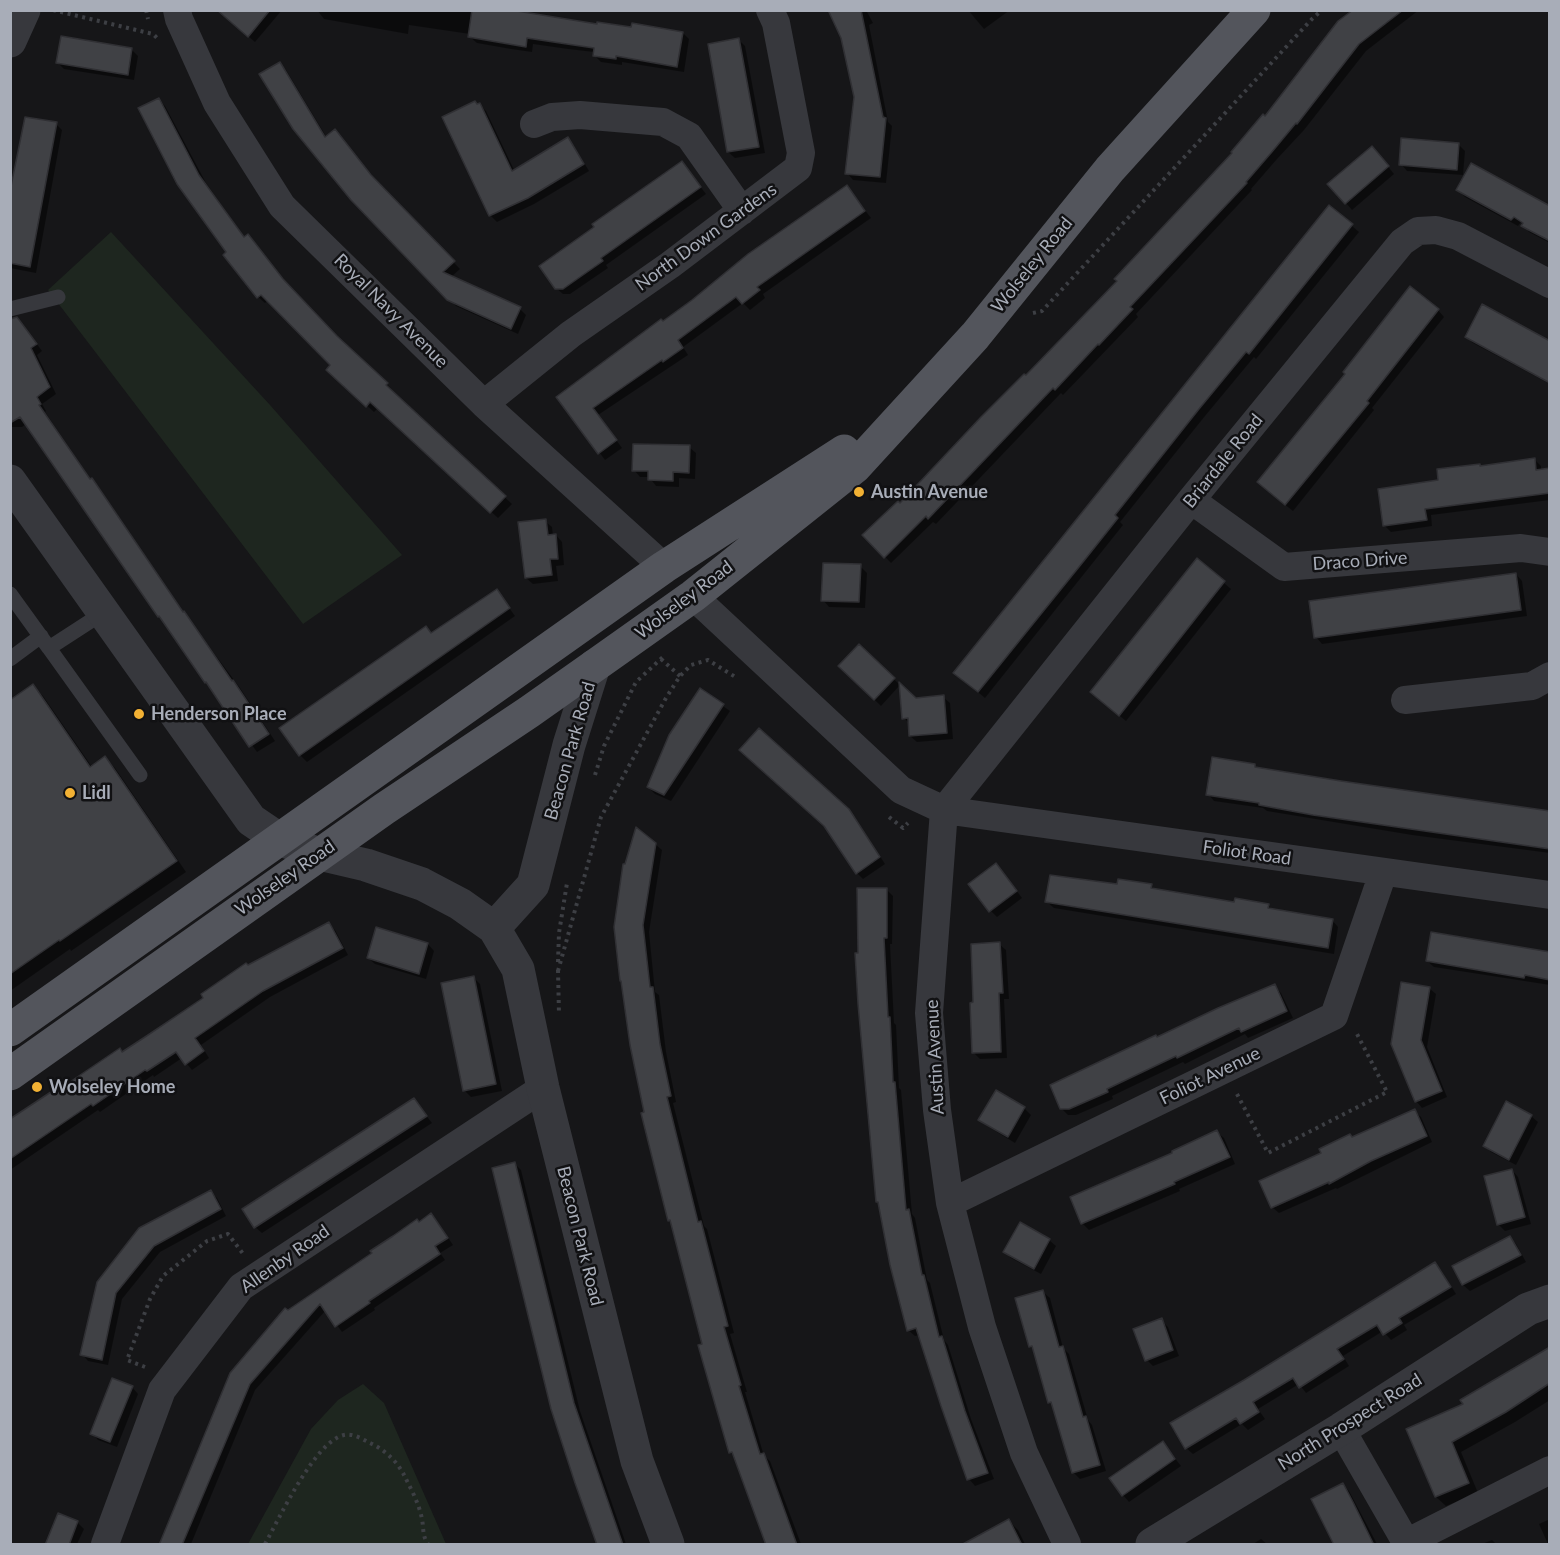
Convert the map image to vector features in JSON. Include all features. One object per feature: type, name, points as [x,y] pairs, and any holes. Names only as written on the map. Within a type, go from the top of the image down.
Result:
[{"type":"main road","name":"Wolseley Road","points":[[10,1030],[664,567],[840,454],[967,326],[1225,10]]},
{"type":"main road","name":"Wolseley Road","points":[[10,1074],[319,854],[693,596],[855,467],[975,336],[1110,169],[1254,10]]},
{"type":"street","points":[[10,41],[24,10]]},
{"type":"street","name":"Royal Navy Avenue","points":[[177,10],[217,103],[282,206],[484,404],[664,567]]},
{"type":"street","name":"North Down Gardens","points":[[484,404],[571,334],[670,265],[798,168],[801,153],[776,23],[770,10]]},
{"type":"street","points":[[534,124],[552,117],[580,114],[663,122],[689,136],[742,211]]},
{"type":"street","name":"Briardale Road","points":[[944,810],[1191,500],[1402,242],[1418,231],[1436,230],[1458,236],[1550,284]]},
{"type":"street","points":[[10,481],[251,820],[279,839],[319,854]]},
{"type":"street","name":"Draco Drive","points":[[1191,500],[1284,567],[1521,548],[1550,552]]},
{"type":"street","points":[[693,596],[901,790],[944,810]]},
{"type":"street","name":"Beacon Park Road","points":[[494,928],[533,885],[569,745],[594,666]]},
{"type":"street","points":[[1405,700],[1532,686],[1550,676]]},
{"type":"street","name":"Foliot Road","points":[[944,810],[1550,895]]},
{"type":"street","name":"Austin Avenue","points":[[944,810],[929,1013],[937,1110],[950,1203],[982,1327],[1024,1453],[1067,1545]]},
{"type":"street","name":"Beacon Park Road","points":[[319,854],[366,865],[422,884],[460,904],[494,928],[518,969],[543,1088],[637,1461],[668,1545]]},
{"type":"street","name":"Foliot Avenue","points":[[950,1203],[1334,1016],[1383,873]]},
{"type":"street","name":"Allenby Road","points":[[105,1545],[162,1390],[241,1287],[543,1088]]},
{"type":"street","name":"North Prospect Road","points":[[1152,1545],[1341,1429],[1528,1309],[1550,1301]]},
{"type":"street","points":[[1341,1429],[1407,1544],[1550,1470]]},
{"type":"lane","points":[[10,309],[58,297]]},
{"type":"lane","points":[[10,594],[140,775]]},
{"type":"lane","points":[[10,659],[103,613]]},
{"type":"path","points":[[53,10],[153,34],[170,48],[189,42]]},
{"type":"path","points":[[1030,314],[1042,311],[1322,10]]},
{"type":"path","points":[[593,779],[604,746],[636,682],[669,651]]},
{"type":"path","points":[[661,659],[680,676]]},
{"type":"path","points":[[558,971],[601,817],[666,698],[691,664]]},
{"type":"path","points":[[529,1025],[561,1014],[558,971],[559,933],[568,878]]},
{"type":"path","points":[[1240,1100],[1268,1154],[1387,1092],[1364,1047]]},
{"type":"path","points":[[147,1368],[127,1360],[150,1299],[163,1276],[207,1241],[228,1234]]},
{"type":"path","points":[[265,1545],[315,1458],[333,1441],[345,1434],[356,1436],[384,1450],[401,1469],[416,1499],[422,1520],[422,1536],[428,1545]]},
{"type":"shaded area","points":[[111,232],[270,405],[402,555],[303,624],[48,290]]},
{"type":"shaded area","points":[[363,1384],[384,1403],[446,1544],[248,1544],[311,1429],[338,1400]]},
{"type":"building","points":[[217,10],[270,10],[248,37]]},
{"type":"building","points":[[472,10],[511,10],[597,24],[597,22],[631,27],[632,23],[683,32],[677,67],[616,56],[616,59],[593,56],[594,48],[527,38],[526,47],[468,37]]},
{"type":"building","points":[[828,10],[861,10],[883,117],[886,118],[880,177],[845,174],[854,97],[841,38]]},
{"type":"building","points":[[1353,10],[1403,10],[1359,44],[1297,124],[1247,183],[1130,307],[1133,309],[1099,345],[1055,390],[1053,388],[928,519],[926,516],[884,558],[862,535],[898,501],[900,503],[981,417],[1024,374],[1026,375],[1117,281],[1114,279],[1232,153],[1263,114],[1265,116],[1338,21]]},
{"type":"building","points":[[61,36],[132,48],[128,75],[56,63]]},
{"type":"building","points":[[739,38],[759,147],[727,152],[708,44]]},
{"type":"building","points":[[280,62],[325,137],[335,129],[371,175],[455,261],[443,272],[521,307],[511,329],[447,300],[351,200],[293,129],[259,74]]},
{"type":"building","points":[[159,98],[199,175],[244,237],[248,234],[283,279],[337,336],[388,383],[386,385],[506,496],[490,513],[370,402],[366,407],[326,370],[330,365],[261,295],[257,298],[223,255],[226,252],[177,184],[138,108]]},
{"type":"building","points":[[475,101],[477,104],[480,103],[512,171],[568,137],[584,164],[528,198],[489,216],[442,117]]},
{"type":"building","points":[[25,117],[57,122],[30,267],[10,263],[10,191]]},
{"type":"building","points":[[1401,138],[1459,143],[1457,170],[1399,165]]},
{"type":"building","points":[[1372,146],[1389,166],[1345,204],[1327,184]]},
{"type":"building","points":[[682,161],[701,187],[601,258],[603,261],[563,289],[555,289],[539,266],[594,227],[592,224]]},
{"type":"building","points":[[1471,163],[1550,206],[1550,241],[1521,226],[1523,223],[1514,217],[1511,220],[1456,190]]},
{"type":"building","points":[[847,185],[865,211],[757,287],[760,290],[742,304],[736,297],[678,340],[683,348],[593,408],[617,440],[598,454],[556,397],[661,319],[663,321],[692,300],[748,254]]},
{"type":"building","points":[[1329,205],[1353,224],[1249,354],[1246,352],[1199,409],[1115,515],[1118,518],[1083,562],[978,692],[953,673]]},
{"type":"building","points":[[1410,286],[1439,309],[1367,401],[1369,403],[1285,505],[1257,482],[1345,374],[1343,372]]},
{"type":"building","points":[[1482,304],[1550,341],[1550,383],[1465,337]]},
{"type":"building","points":[[17,317],[37,344],[31,348],[50,387],[37,397],[41,404],[39,405],[269,734],[249,747],[20,417],[10,423],[10,319]]},
{"type":"building","points":[[633,444],[690,445],[689,473],[673,472],[673,481],[648,480],[648,471],[632,471]]},
{"type":"building","points":[[1535,458],[1536,470],[1550,468],[1550,493],[1425,509],[1427,520],[1383,526],[1378,489],[1438,480],[1437,469],[1480,464],[1480,466]]},
{"type":"building","points":[[546,519],[548,535],[556,534],[558,559],[550,559],[552,575],[525,578],[518,522]]},
{"type":"building","points":[[1197,558],[1225,581],[1119,716],[1090,692]]},
{"type":"building","points":[[823,563],[861,564],[859,602],[821,601]]},
{"type":"building","points":[[1516,573],[1521,610],[1314,638],[1309,601]]},
{"type":"building","points":[[497,589],[510,608],[299,756],[279,728],[426,626],[431,633]]},
{"type":"building","points":[[859,644],[895,678],[874,700],[838,666]]},
{"type":"building","points":[[899,682],[916,698],[944,695],[947,733],[909,736],[908,718],[902,719]]},
{"type":"building","name":"Lidl","points":[[33,684],[90,767],[105,756],[177,861],[10,974],[10,700]]},
{"type":"building","points":[[700,688],[724,704],[664,795],[647,787],[669,735]]},
{"type":"building","points":[[759,728],[849,809],[880,857],[856,874],[824,826],[739,750]]},
{"type":"building","points":[[1212,757],[1255,764],[1255,767],[1341,781],[1550,811],[1550,849],[1313,815],[1259,805],[1259,803],[1206,795]]},
{"type":"building","points":[[636,827],[656,843],[643,925],[650,987],[653,987],[660,1044],[671,1096],[667,1097],[698,1222],[701,1221],[728,1326],[724,1327],[741,1385],[739,1386],[760,1454],[764,1453],[797,1545],[766,1545],[732,1452],[729,1453],[698,1345],[702,1344],[641,1113],[644,1112],[630,1045],[614,927],[623,864],[625,864]]},
{"type":"building","points":[[996,863],[1017,891],[989,912],[968,884]]},
{"type":"building","points":[[1050,875],[1117,884],[1118,879],[1152,884],[1151,888],[1234,902],[1235,898],[1269,904],[1268,908],[1333,919],[1328,948],[1045,902]]},
{"type":"building","points":[[857,888],[887,888],[887,938],[884,938],[888,1017],[890,1017],[893,1082],[895,1082],[906,1210],[909,1209],[922,1275],[924,1275],[939,1337],[942,1336],[965,1411],[988,1473],[967,1480],[916,1328],[907,1331],[890,1265],[878,1202],[876,1202],[858,1004],[855,953],[858,953]]},
{"type":"building","points":[[329,922],[343,948],[263,991],[195,1038],[204,1051],[185,1065],[176,1052],[147,1071],[145,1070],[93,1106],[91,1104],[10,1159],[10,1119],[120,1048],[122,1052],[148,1035],[203,998],[201,994],[246,963],[248,965]]},
{"type":"building","points":[[376,927],[428,943],[419,974],[367,958]]},
{"type":"building","points":[[1431,932],[1550,952],[1550,980],[1525,975],[1524,978],[1426,961]]},
{"type":"building","points":[[1000,942],[1003,993],[999,993],[1001,1052],[972,1053],[971,944]]},
{"type":"building","points":[[474,976],[496,1084],[463,1091],[441,983]]},
{"type":"building","points":[[1401,982],[1430,987],[1421,1040],[1442,1091],[1415,1102],[1391,1044]]},
{"type":"building","points":[[1275,984],[1287,1011],[1241,1032],[1239,1028],[1177,1058],[1176,1056],[1107,1089],[1108,1092],[1069,1109],[1060,1109],[1050,1085],[1156,1035],[1157,1037]]},
{"type":"building","points":[[996,1090],[1025,1107],[1008,1137],[978,1120]]},
{"type":"building","points":[[414,1098],[427,1116],[254,1228],[242,1209]]},
{"type":"building","points":[[1506,1101],[1532,1115],[1509,1160],[1483,1146]]},
{"type":"building","points":[[1415,1109],[1427,1136],[1371,1161],[1329,1184],[1329,1182],[1271,1208],[1259,1181],[1321,1153],[1319,1149],[1350,1134],[1352,1137]]},
{"type":"building","points":[[1217,1130],[1230,1157],[1174,1182],[1175,1184],[1081,1224],[1070,1197],[1172,1153]]},
{"type":"building","points":[[515,1162],[574,1403],[623,1545],[597,1545],[551,1409],[492,1168]]},
{"type":"building","points":[[1512,1169],[1525,1217],[1497,1225],[1484,1176]]},
{"type":"building","points":[[211,1190],[221,1209],[154,1246],[116,1293],[102,1360],[80,1355],[97,1282],[139,1228]]},
{"type":"building","points":[[431,1213],[448,1238],[435,1246],[440,1254],[369,1301],[370,1303],[335,1327],[320,1304],[250,1384],[182,1545],[159,1545],[230,1373],[285,1308],[288,1310],[372,1253],[370,1251],[417,1219],[419,1222]]},
{"type":"building","points":[[1020,1222],[1050,1239],[1034,1269],[1003,1252]]},
{"type":"building","points":[[1510,1236],[1521,1255],[1462,1285],[1452,1266]]},
{"type":"building","points":[[1435,1262],[1451,1287],[1399,1318],[1402,1323],[1383,1335],[1377,1325],[1337,1349],[1344,1359],[1299,1388],[1293,1378],[1253,1402],[1259,1412],[1240,1424],[1236,1418],[1185,1449],[1170,1423]]},
{"type":"building","points":[[1043,1290],[1059,1347],[1063,1346],[1083,1417],[1086,1416],[1100,1465],[1072,1473],[1051,1402],[1048,1403],[1032,1346],[1029,1347],[1015,1298]]},
{"type":"building","points":[[1162,1318],[1173,1350],[1145,1361],[1133,1329]]},
{"type":"building","points":[[1550,1347],[1550,1383],[1506,1412],[1452,1442],[1469,1483],[1435,1497],[1406,1429],[1463,1404],[1460,1400]]},
{"type":"building","points":[[112,1378],[133,1386],[110,1442],[90,1434]]},
{"type":"building","points":[[1163,1441],[1175,1459],[1122,1496],[1109,1478]]},
{"type":"building","points":[[1343,1483],[1374,1545],[1334,1545],[1311,1499]]},
{"type":"building","points":[[58,1513],[78,1521],[69,1545],[45,1545]]},
{"type":"building","points":[[1009,1519],[1022,1545],[961,1545]]},
{"type":"place","name":"Austin Avenue","points":[[859,492]]},
{"type":"place","name":"Henderson Place","points":[[139,714]]},
{"type":"place","name":"Lidl","points":[[70,793]]},
{"type":"place","name":"Wolseley Home","points":[[37,1087]]}]
